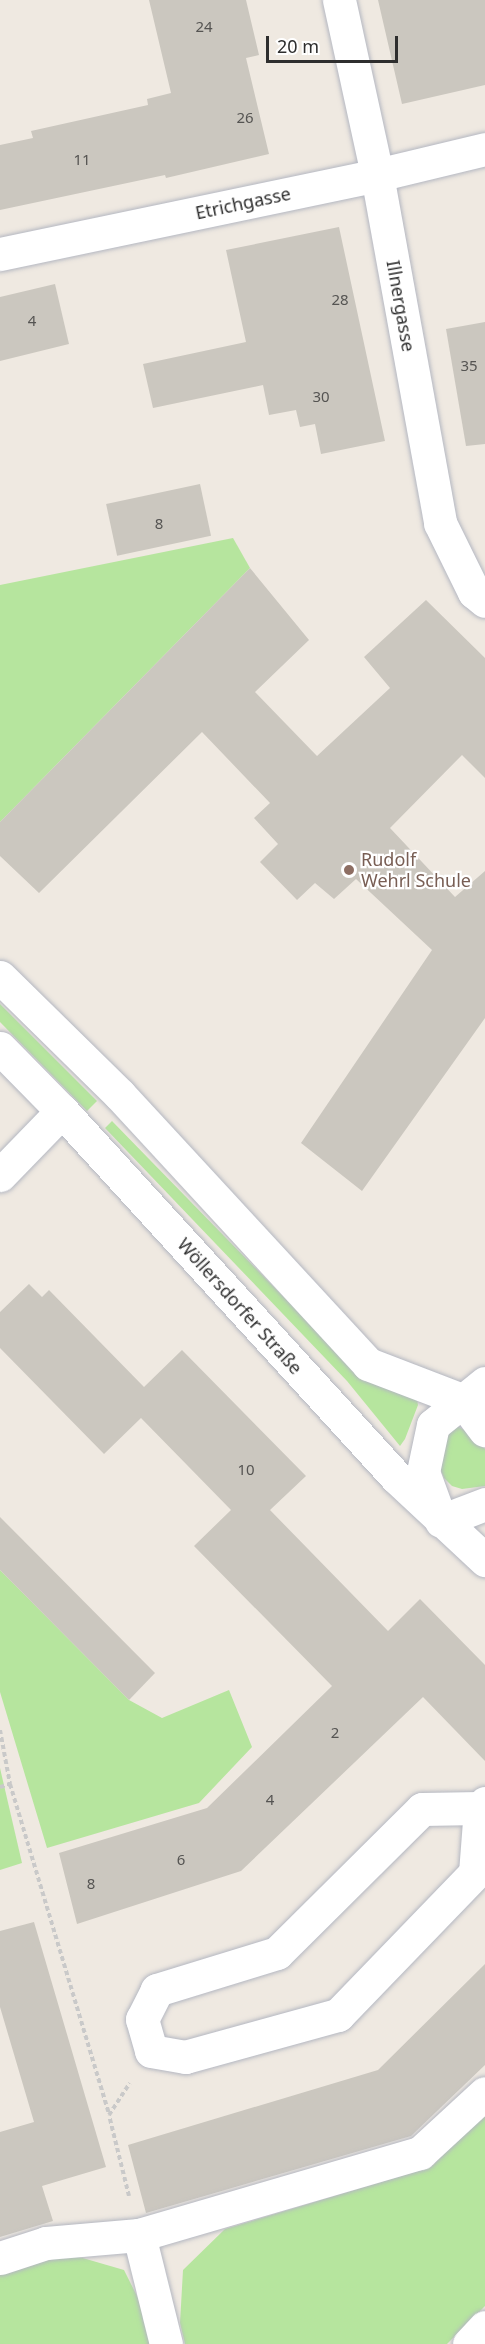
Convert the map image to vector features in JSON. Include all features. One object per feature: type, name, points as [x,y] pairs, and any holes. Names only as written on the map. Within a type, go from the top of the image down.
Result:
[{"type":"street","name":"Illnergasse","points":[[339,0],[377,175],[440,523],[474,592],[485,601]]},
{"type":"street","name":"Etrichgasse","points":[[0,255],[377,175],[485,149]]},
{"type":"street","points":[[0,977],[120,1095],[368,1364],[473,1391]]},
{"type":"street","name":"Wöllersdorfer Straße","points":[[0,1048],[62,1111],[396,1477],[485,1560]]},
{"type":"street","points":[[0,1175],[62,1111]]},
{"type":"street","points":[[473,1391],[485,1430]]},
{"type":"street","points":[[473,1391],[433,1425],[423,1472],[441,1521],[485,1503]]},
{"type":"street","points":[[482,1806],[475,1873],[338,2015],[185,2057],[151,2051],[142,2019],[157,1990],[277,1953],[422,1809],[482,1806]]},
{"type":"street","points":[[0,2258],[46,2243],[139,2235],[420,2152],[485,2093]]},
{"type":"street","points":[[139,2235],[166,2344]]},
{"type":"street","points":[[469,2344],[485,2327]]},
{"type":"path","points":[[0,1730],[10,1784],[109,2115],[139,2235]]},
{"type":"path","points":[[0,1786],[10,1784]]},
{"type":"path","points":[[109,2115],[151,2051]]},
{"type":"green space","points":[[233,538],[250,568],[0,822],[0,585]]},
{"type":"green space","points":[[0,1004],[97,1101],[87,1111],[0,1022]]},
{"type":"green space","points":[[112,1121],[348,1363],[417,1400],[418,1405],[400,1446],[347,1381],[105,1128]]},
{"type":"green space","points":[[454,1424],[476,1437],[485,1449],[485,1486],[462,1489],[452,1486],[444,1478],[440,1468],[444,1443]]},
{"type":"green space","points":[[0,1570],[129,1700],[162,1718],[229,1690],[252,1747],[199,1803],[47,1848],[0,1692]]},
{"type":"green space","points":[[0,1768],[22,1863],[0,1870]]},
{"type":"green space","points":[[485,2113],[485,2306],[447,2344],[185,2344],[180,2323],[183,2270],[225,2229],[431,2167]]},
{"type":"green space","points":[[62,2252],[124,2270],[144,2310],[155,2344],[0,2344],[0,2272]]},
{"type":"building","points":[[149,0],[246,0],[259,55],[246,58],[269,154],[166,178],[165,175],[0,210],[0,145],[33,138],[31,131],[148,105],[147,99],[171,93]]},
{"type":"building","points":[[378,0],[485,0],[485,85],[402,104]]},
{"type":"building","points":[[339,227],[385,441],[321,454],[315,424],[300,427],[296,410],[269,415],[263,385],[153,408],[143,364],[246,342],[226,250]]},
{"type":"building","points":[[55,284],[69,344],[0,361],[0,297]]},
{"type":"building","points":[[485,322],[485,444],[466,446],[446,329]]},
{"type":"building","points":[[200,484],[211,536],[117,556],[106,504]]},
{"type":"building","name":"Rudolf Wehrl Schule","points":[[250,568],[309,640],[255,692],[317,756],[390,688],[364,657],[426,600],[485,658],[485,778],[462,755],[390,828],[455,897],[485,871],[485,1018],[362,1191],[301,1143],[432,950],[356,879],[334,899],[315,883],[297,900],[260,862],[278,844],[254,818],[270,803],[202,732],[39,893],[0,856],[0,822]]},
{"type":"building","points":[[29,1284],[42,1297],[49,1290],[144,1387],[182,1350],[306,1476],[270,1510],[388,1631],[420,1599],[485,1665],[485,1761],[423,1697],[241,1871],[77,1924],[59,1853],[207,1808],[332,1686],[194,1546],[231,1510],[141,1418],[104,1454],[0,1348],[0,1312]]},
{"type":"building","points":[[0,1517],[155,1673],[129,1700],[0,1570]]},
{"type":"building","points":[[34,1922],[106,2167],[42,2186],[53,2221],[0,2237],[0,2132],[34,2122],[0,2007],[0,1931]]},
{"type":"building","points":[[485,1964],[485,2065],[411,2136],[146,2213],[128,2145],[378,2070]]},
{"type":"place","name":"Rudolf Wehrl Schule","points":[[349,870]]}]
